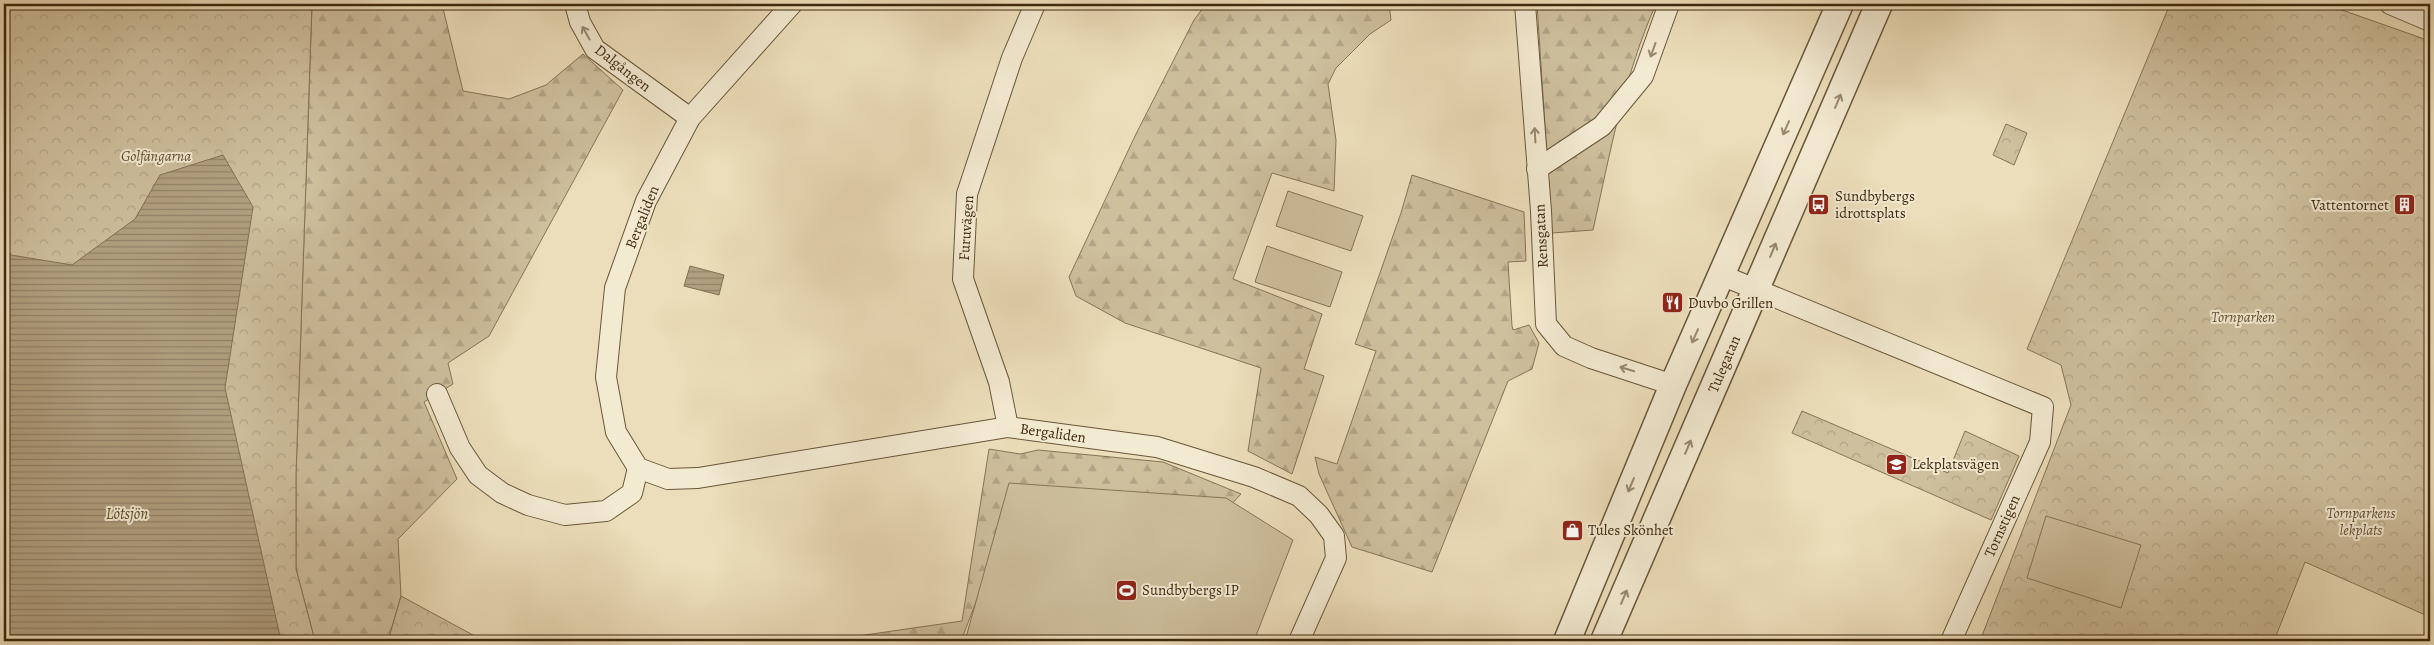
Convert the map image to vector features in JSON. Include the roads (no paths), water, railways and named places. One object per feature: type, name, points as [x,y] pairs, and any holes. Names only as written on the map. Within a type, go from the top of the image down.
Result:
[{"type":"street","name":"Dalgången","points":[[575,4],[580,22],[595,49],[690,118]]},
{"type":"street","name":"Bergaliden","points":[[792,4],[690,118],[646,201],[615,288],[606,377],[616,432],[638,468],[668,479],[698,478],[1008,427],[1157,446],[1254,477],[1299,496],[1320,514],[1334,536],[1336,558],[1300,641]]},
{"type":"street","name":"Furuvägen","points":[[1008,427],[999,382],[963,279],[967,194],[1012,58],[1035,4]]},
{"type":"street","name":"Rensgatan","points":[[1525,4],[1546,324],[1564,346],[1591,358],[1673,385]]},
{"type":"street","points":[[1537,169],[1602,126],[1643,76],[1669,4]]},
{"type":"street","points":[[1567,641],[1673,385],[1840,4]]},
{"type":"street","name":"Tulegatan","points":[[1604,641],[1879,4]]},
{"type":"street","points":[[2390,4],[2430,21]]},
{"type":"street","points":[[1721,275],[1756,289]]},
{"type":"street","name":"Tornstigen","points":[[1756,289],[2043,407],[2040,442],[1951,641]]},
{"type":"street","points":[[437,394],[460,448],[478,476],[502,493],[528,505],[565,515],[606,510],[632,494],[638,468]]},
{"type":"water","name":"Lötsjön","points":[[223,155],[253,207],[225,388],[281,641],[4,641],[4,242],[11,255],[72,265],[135,219],[160,175]]},
{"type":"water","points":[[690,266],[724,275],[719,295],[684,286]]},
{"type":"place","name":"Sundbybergs idrottsplats","points":[[1819,205]]},
{"type":"place","name":"Vattentornet","points":[[2405,205]]},
{"type":"place","name":"Duvbo Grillen","points":[[1672,303]]},
{"type":"place","name":"Lekplatsvägen","points":[[1896,464]]},
{"type":"place","name":"Tules Skönhet","points":[[1572,530]]},
{"type":"place","name":"Sundbybergs IP","points":[[1126,590]]},
{"type":"park label","name":"Golfängarna","points":[[156,156]]},
{"type":"park label","name":"Tornparken","points":[[2243,317]]},
{"type":"park label","name":"Tornparkens lekplats","points":[[2361,522]]}]
